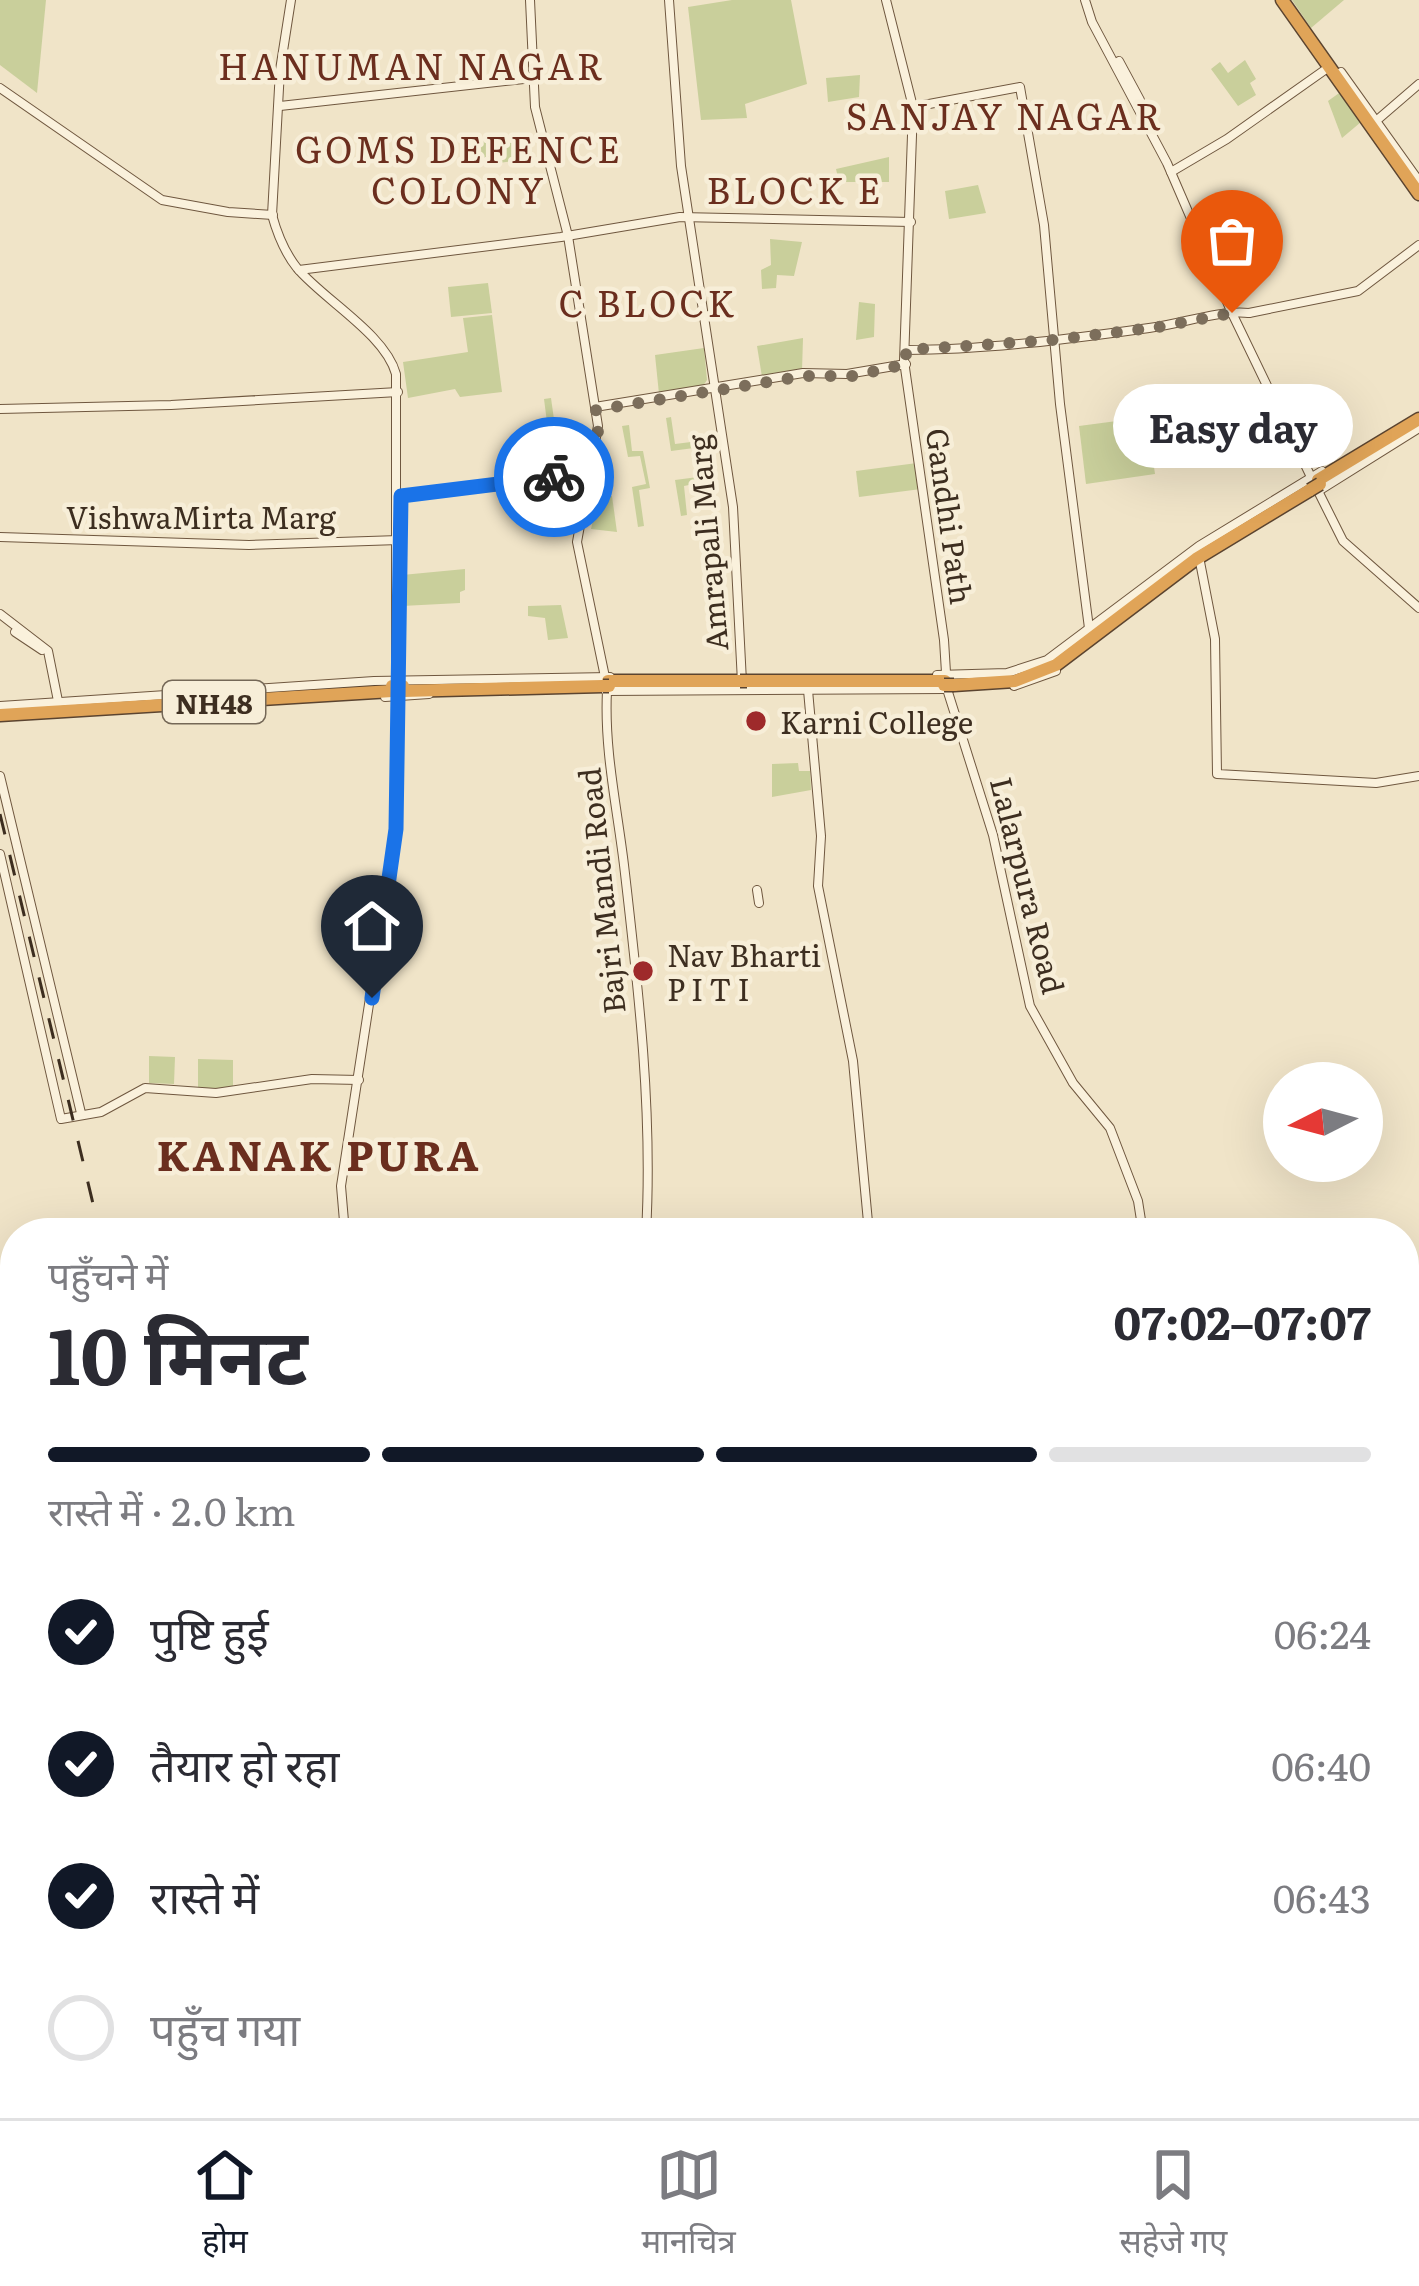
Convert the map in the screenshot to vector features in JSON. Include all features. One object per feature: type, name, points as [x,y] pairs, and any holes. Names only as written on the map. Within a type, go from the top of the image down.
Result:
[{"type":"highway","points":[[1282,0],[1419,191]]},
{"type":"highway","name":"NH48","points":[[0,716],[399,687],[948,682],[1015,677],[1051,663],[1189,559],[1417,421]]},
{"type":"street","points":[[271,215],[292,0]]},
{"type":"street","points":[[292,0],[280,70],[271,215],[303,271],[393,357],[398,391],[399,538]]},
{"type":"street","points":[[668,0],[674,108],[690,220]]},
{"type":"street","name":"Gandhi Path","points":[[886,0],[913,107],[905,359],[948,682]]},
{"type":"street","points":[[1087,0],[1202,235],[1232,312],[1314,485],[1347,545],[1419,608]]},
{"type":"street","points":[[529,1],[536,117],[570,237],[595,408],[596,434],[574,544],[606,687],[648,1114],[647,1218]]},
{"type":"street","points":[[1169,168],[1227,139],[1333,70],[1376,121],[1419,191]]},
{"type":"street","points":[[280,106],[532,78]]},
{"type":"street","points":[[1376,121],[1419,84]]},
{"type":"street","points":[[913,107],[1020,87],[1044,225],[1053,340],[1089,629]]},
{"type":"street","points":[[0,88],[154,196],[187,206],[271,215]]},
{"type":"street","points":[[674,108],[717,406]]},
{"type":"street","points":[[553,239],[561,231],[563,218]]},
{"type":"street","points":[[690,220],[908,224]]},
{"type":"street","points":[[303,271],[690,220],[908,224]]},
{"type":"street","points":[[1194,220],[1220,278]]},
{"type":"street","points":[[553,239],[570,252]]},
{"type":"street","points":[[595,408],[804,376],[853,376],[905,359],[1249,313],[1358,291],[1419,245]]},
{"type":"street","points":[[1232,312],[1314,485]]},
{"type":"street","points":[[713,374],[717,406]]},
{"type":"street","points":[[0,408],[398,391]]},
{"type":"street","points":[[343,1218],[340,1186],[396,829],[398,391]]},
{"type":"street","name":"Amrapali Marg","points":[[717,406],[733,507],[743,683]]},
{"type":"street","points":[[401,496],[555,477],[555,471],[588,475]]},
{"type":"street","points":[[743,683],[808,690],[948,682],[1023,670],[1047,660],[1208,540],[1314,485]]},
{"type":"street","points":[[948,682],[1019,686],[1051,673],[1200,562],[1314,485]]},
{"type":"street","name":"VishwaMirta Marg","points":[[0,536],[249,545],[399,538]]},
{"type":"street","points":[[1200,562],[1215,639],[1217,774],[1352,782],[1419,776]]},
{"type":"street","points":[[0,617],[48,651],[56,701]]},
{"type":"street","points":[[0,617],[42,650]]},
{"type":"street","points":[[27,636],[42,650],[56,701]]},
{"type":"street","points":[[948,682],[981,789],[1031,1006],[1072,1083],[1108,1123],[1141,1218]]},
{"type":"street","name":"Lalarpura Road","points":[[948,682],[981,789],[1031,1006],[1076,1083],[1112,1125],[1141,1201],[1143,1218]]},
{"type":"street","points":[[0,716],[56,701],[399,687]]},
{"type":"street","points":[[0,716],[399,687]]},
{"type":"street","name":"Bajri Mandi Road","points":[[606,687],[644,1084],[647,1218]]},
{"type":"street","points":[[808,690],[820,836],[818,886],[848,1024],[867,1218]]},
{"type":"street","points":[[0,776],[81,1112]]},
{"type":"street","points":[[0,854],[61,1118],[101,1112],[136,1091],[154,1088],[216,1093],[312,1078],[357,1080]]},
{"type":"street","points":[[0,871],[27,973]]},
{"type":"street","points":[[757,890],[759,903]]},
{"type":"green space","points":[[0,0],[46,0],[37,93],[0,65]]},
{"type":"green space","points":[[732,0],[791,0],[807,84],[745,104],[747,118],[701,120],[688,7]]},
{"type":"green space","points":[[1292,0],[1344,0],[1311,28]]},
{"type":"green space","points":[[1245,60],[1256,79],[1250,83],[1256,95],[1238,106],[1211,69],[1220,62],[1228,73]]},
{"type":"green space","points":[[860,75],[859,97],[828,102],[826,78]]},
{"type":"green space","points":[[1342,91],[1361,122],[1342,138],[1328,101]]},
{"type":"green space","points":[[525,134],[528,159],[483,165],[480,141]]},
{"type":"green space","points":[[889,157],[889,182],[839,182],[836,169]]},
{"type":"green space","points":[[978,185],[986,213],[949,219],[945,191]]},
{"type":"green space","points":[[770,239],[802,242],[794,276],[777,275],[776,288],[762,289],[761,270],[771,265]]},
{"type":"green space","points":[[488,283],[492,313],[451,317],[448,287]]},
{"type":"green space","points":[[859,302],[875,304],[874,337],[856,340]]},
{"type":"green space","points":[[492,315],[502,392],[460,397],[455,389],[408,398],[403,362],[468,352],[463,318]]},
{"type":"green space","points":[[803,338],[802,371],[762,377],[757,346]]},
{"type":"green space","points":[[704,348],[707,380],[703,386],[659,394],[655,355]]},
{"type":"green space","points":[[551,398],[559,455],[530,459],[526,434],[548,430],[544,399]]},
{"type":"green space","points":[[671,417],[675,444],[699,441],[704,482],[684,486],[687,515],[681,516],[675,480],[698,477],[694,448],[671,451],[666,418]]},
{"type":"green space","points":[[1147,417],[1155,474],[1086,484],[1079,426]]},
{"type":"green space","points":[[629,425],[632,451],[643,451],[650,488],[639,490],[644,526],[638,527],[632,487],[646,484],[640,456],[628,457],[622,426]]},
{"type":"green space","points":[[917,463],[921,489],[859,497],[856,471]]},
{"type":"green space","points":[[612,496],[617,532],[591,529],[598,498]]},
{"type":"green space","points":[[465,569],[460,603],[402,606],[402,575]]},
{"type":"green space","points":[[561,605],[568,638],[548,640],[545,618],[528,616],[528,606]]},
{"type":"green space","points":[[798,763],[799,771],[810,771],[811,790],[772,797],[772,764]]},
{"type":"green space","points":[[149,1056],[175,1057],[174,1084],[149,1083]]},
{"type":"green space","points":[[198,1059],[233,1060],[233,1088],[198,1090]]},
{"type":"railway","points":[[0,814],[96,1218]]},
{"type":"way so far","points":[[554,477],[555,471],[564,470],[590,476],[598,433],[596,410],[804,376],[853,376],[906,364],[906,350],[1053,340],[1232,313]]},
{"type":"place","name":"Easy day","points":[[1232,313]]},
{"type":"place","name":"Karni College","points":[[756,721]]},
{"type":"place","name":"Nav Bharti P I T I","points":[[643,971]]},
{"type":"district","name":"HANUMAN NAGAR","points":[[412,64]]},
{"type":"district","name":"SANJAY NAGAR","points":[[1005,114]]},
{"type":"district","name":"GOMS DEFENCE COLONY","points":[[459,168]]},
{"type":"district","name":"BLOCK E","points":[[795,188]]},
{"type":"district","name":"C BLOCK","points":[[648,301]]},
{"type":"district","name":"KANAK PURA","points":[[319,1153]]},
{"type":"route","points":[[372,998],[396,829],[401,496],[554,477]]}]
